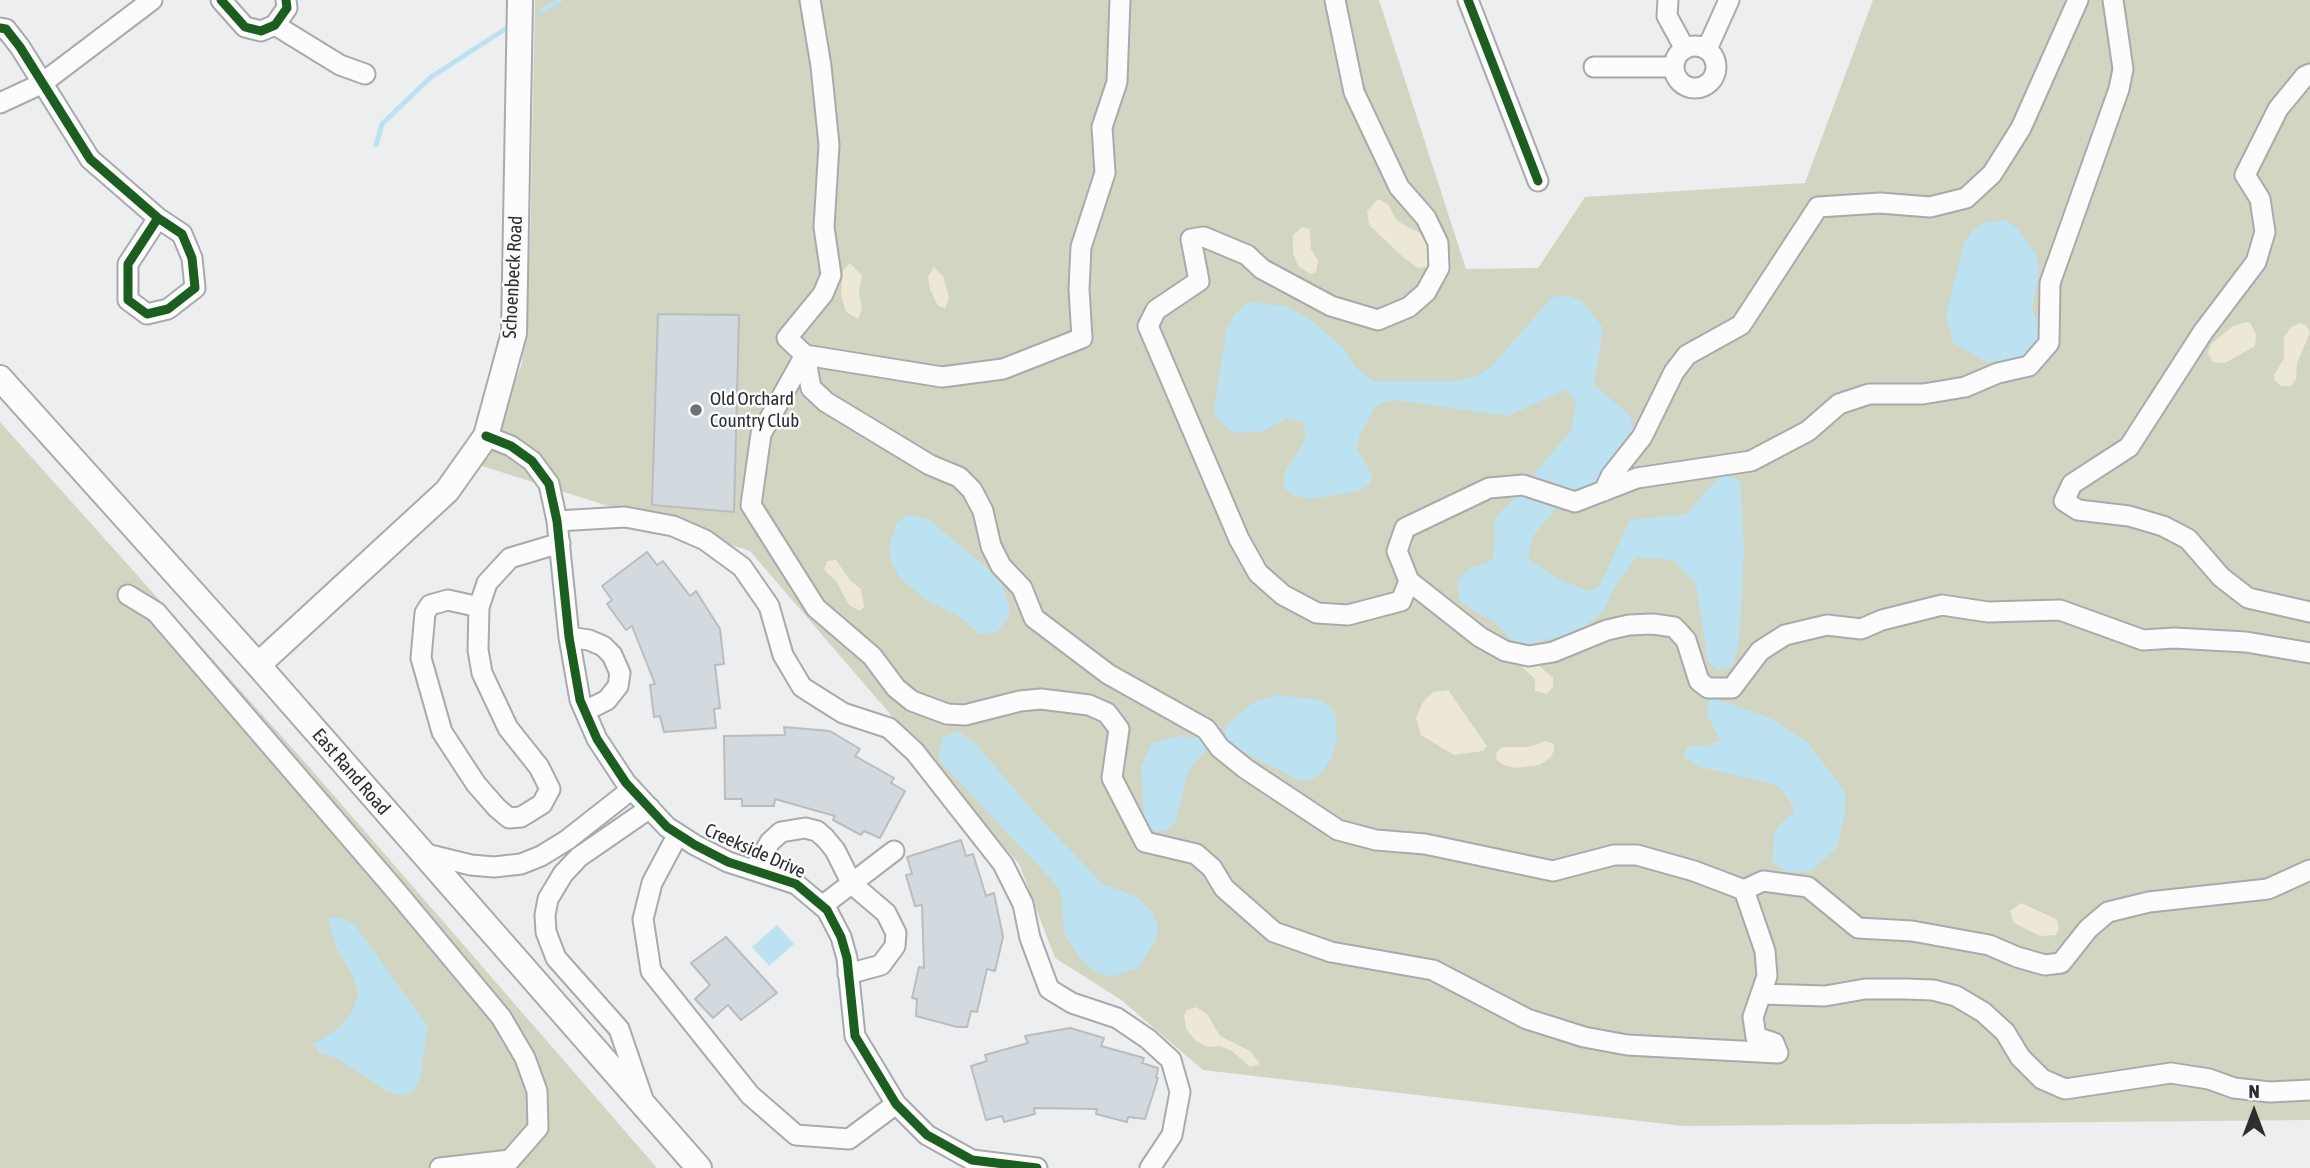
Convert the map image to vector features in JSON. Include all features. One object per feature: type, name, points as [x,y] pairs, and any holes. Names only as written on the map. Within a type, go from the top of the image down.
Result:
[{"type":"main road","name":"Schoenbeck Road","points":[[258,665],[447,491],[486,436],[514,334],[520,0]]},
{"type":"main road","name":"East Rand Road","points":[[0,378],[258,665],[647,1109],[692,1164]]},
{"type":"street","points":[[0,103],[41,84],[152,0]]},
{"type":"street","points":[[221,0],[245,27],[261,31],[275,25],[287,8],[286,0]]},
{"type":"street","points":[[810,0],[821,66],[829,145],[824,227],[831,275],[823,295],[787,338],[805,355],[942,377],[1003,369],[1082,338],[1079,289],[1082,247],[1105,173],[1102,127],[1117,82],[1120,0]]},
{"type":"street","points":[[1335,0],[1354,92],[1399,187],[1426,218],[1438,243],[1439,268],[1426,292],[1409,307],[1378,320],[1331,306],[1262,269],[1247,255],[1205,237],[1191,239],[1199,281],[1156,310],[1148,326],[1240,539],[1258,573],[1283,595],[1317,613],[1348,615],[1401,601],[1409,581]]},
{"type":"street","points":[[1468,0],[1538,181]]},
{"type":"street","points":[[1668,0],[1667,16],[1685,49]]},
{"type":"street","points":[[1707,49],[1729,0]]},
{"type":"street","points":[[1604,491],[1611,476],[1642,437],[1674,372],[1687,355],[1741,325],[1818,207],[1880,203],[1930,207],[1966,198],[1992,174],[2021,128],[2078,0]]},
{"type":"street","points":[[2113,0],[2123,69],[2119,89],[2050,283],[2049,344],[2029,366],[1997,373],[1965,387],[1923,394],[1869,394],[1839,404],[1808,431],[1751,461],[1637,478],[1575,502],[1523,485],[1489,488],[1405,528],[1397,551],[1409,581],[1480,637],[1505,651],[1529,656],[1553,652],[1607,630],[1629,625],[1674,627],[1686,640],[1699,681],[1708,688],[1732,688],[1760,651],[1785,635],[1827,625],[1861,629],[1882,620],[1942,606],[1988,612],[2060,610],[2143,640],[2174,638],[2246,642],[2310,653]]},
{"type":"street","points":[[275,25],[340,65],[365,74]]},
{"type":"street","points":[[0,28],[6,29],[20,47],[90,159],[158,218],[182,234],[192,258],[195,288],[168,309],[147,314],[128,300],[128,264],[158,218]]},
{"type":"street","points":[[1692,46],[1707,49],[1717,68],[1708,85],[1695,89],[1683,85],[1674,67],[1675,60],[1685,49],[1692,46]]},
{"type":"street","points":[[1594,67],[1674,67]]},
{"type":"street","points":[[2310,74],[2305,76],[2278,109],[2245,175],[2260,198],[2264,232],[2256,262],[2196,343],[2129,447],[2072,484],[2064,501],[2078,510],[2129,516],[2163,526],[2189,539],[2221,577],[2248,598],[2310,612]]},
{"type":"street","points":[[805,355],[811,388],[825,402],[930,465],[959,477],[972,490],[983,511],[991,546],[1001,566],[1022,588],[1034,618],[1108,674],[1206,729],[1220,748],[1246,769],[1338,830],[1376,840],[1425,844],[1553,871],[1614,855],[1637,855],[1694,871],[1744,890],[1763,881],[1808,887],[1858,928],[1912,931],[1989,945],[2045,965],[2061,963],[2088,929],[2108,912],[2149,902],[2268,889],[2310,870]]},
{"type":"street","points":[[805,355],[761,433],[751,505],[816,608],[872,656],[896,688],[912,701],[947,714],[965,715],[1020,701],[1041,699],[1089,705],[1107,713],[1119,729],[1112,778],[1145,842],[1196,854],[1212,868],[1224,888],[1274,932],[1301,944],[1399,966],[1433,970],[1527,1019],[1584,1037],[1627,1045],[1778,1053],[1774,1043],[1756,1037],[1754,1017],[1767,976],[1765,951],[1744,890]]},
{"type":"street","name":"Creekside Drive","points":[[486,436],[511,446],[532,461],[549,484],[557,521],[569,637],[580,700],[597,739],[632,789],[678,834],[728,862],[796,884],[822,906],[841,937],[855,1035],[896,1104],[927,1135],[972,1160],[1037,1168]]},
{"type":"street","points":[[557,521],[625,517],[673,526],[705,540],[742,567],[769,606],[783,655],[802,687],[843,713],[889,728],[915,752],[1003,864],[1023,904],[1030,939],[1049,989],[1072,1003],[1117,1018],[1148,1039],[1171,1060],[1180,1093],[1172,1135],[1150,1168]]},
{"type":"street","points":[[479,607],[448,600],[430,605],[425,613],[421,658],[442,732],[476,784],[497,808],[509,818],[521,817],[542,804],[550,789],[539,767],[508,728],[482,673],[478,650],[479,607],[487,583],[510,558],[560,543]]},
{"type":"street","points":[[128,596],[156,612],[352,839],[501,1017],[525,1058],[537,1091],[538,1128],[510,1160],[440,1168]]},
{"type":"street","points":[[569,637],[589,640],[603,646],[612,655],[620,673],[618,686],[607,700],[585,711]]},
{"type":"street","points":[[422,853],[471,865],[495,867],[521,864],[541,856],[567,840],[632,789]]},
{"type":"street","points":[[647,1109],[619,1029],[556,957],[546,932],[545,915],[548,899],[563,874],[579,857],[650,808]]},
{"type":"street","points":[[754,870],[771,842],[781,832],[805,828],[817,831],[825,838],[835,850],[852,884],[886,913],[896,933],[895,946],[881,965],[848,974]]},
{"type":"street","points":[[678,834],[652,883],[643,919],[651,971],[750,1095],[796,1135],[849,1139],[896,1104]]},
{"type":"street","points":[[822,906],[894,851]]},
{"type":"street","points":[[1761,995],[1825,996],[1865,989],[1905,989],[1933,990],[1956,996],[1983,1012],[2005,1032],[2020,1057],[2042,1079],[2066,1089],[2171,1073],[2209,1079],[2234,1088],[2270,1092],[2310,1090]]},
{"type":"green space","name":"Old Orchard Country Club","points":[[535,0],[1379,0],[1466,269],[1538,268],[1585,197],[1805,183],[1873,0],[2310,0],[2310,1120],[1683,1126],[1203,1070],[1120,999],[1055,958],[1019,864],[750,551],[479,465],[522,364],[530,245]]},
{"type":"green space","points":[[0,422],[310,768],[657,1168],[0,1168]]},
{"type":"sand","points":[[1378,199],[1388,204],[1397,221],[1420,233],[1428,242],[1427,267],[1418,268],[1404,258],[1369,225],[1367,211]]},
{"type":"sand","points":[[1302,227],[1310,229],[1311,249],[1318,261],[1316,272],[1311,274],[1298,266],[1293,253],[1293,235]]},
{"type":"sand","points":[[850,263],[862,275],[859,293],[862,310],[858,319],[846,312],[841,295],[843,270]]},
{"type":"sand","points":[[934,267],[943,276],[949,298],[945,308],[938,306],[930,289],[928,277]]},
{"type":"sand","points":[[2246,322],[2251,324],[2256,335],[2255,346],[2225,363],[2213,362],[2208,354],[2211,344],[2233,326]]},
{"type":"sand","points":[[2300,323],[2306,325],[2310,333],[2297,363],[2296,379],[2291,386],[2281,386],[2275,381],[2274,375],[2284,358],[2284,337],[2291,327]]},
{"type":"sand","points":[[836,560],[850,580],[861,589],[864,607],[860,611],[849,605],[836,581],[824,570],[827,561]]},
{"type":"sand","points":[[1535,662],[1553,678],[1553,687],[1547,694],[1535,691],[1535,679],[1522,667]]},
{"type":"sand","points":[[1448,690],[1487,746],[1483,751],[1454,755],[1421,735],[1416,718],[1423,702],[1433,692]]},
{"type":"sand","points":[[1546,741],[1554,744],[1554,751],[1550,758],[1539,765],[1515,768],[1503,765],[1496,759],[1497,751],[1502,747],[1528,747]]},
{"type":"sand","points":[[2021,903],[2056,919],[2059,928],[2056,935],[2040,936],[2014,923],[2010,911]]},
{"type":"sand","points":[[1196,1007],[1207,1014],[1220,1036],[1250,1051],[1260,1064],[1250,1067],[1232,1051],[1220,1046],[1207,1047],[1195,1040],[1186,1029],[1184,1015],[1187,1010]]},
{"type":"water","points":[[2005,220],[2017,228],[2036,254],[2039,270],[2032,309],[2042,335],[2029,357],[2017,361],[1987,362],[1953,343],[1946,314],[1964,242],[1975,228],[1987,222]]},
{"type":"water","points":[[1569,296],[1582,301],[1603,328],[1594,385],[1630,415],[1635,438],[1602,480],[1570,491],[1533,536],[1528,559],[1563,581],[1593,590],[1599,587],[1630,520],[1686,514],[1721,475],[1740,480],[1744,551],[1739,643],[1732,667],[1719,670],[1708,662],[1696,584],[1673,560],[1637,557],[1617,583],[1604,610],[1582,630],[1527,645],[1515,643],[1495,623],[1460,602],[1457,581],[1472,567],[1493,560],[1495,517],[1530,484],[1537,470],[1571,431],[1576,401],[1565,390],[1508,416],[1396,400],[1380,404],[1373,410],[1358,439],[1357,449],[1373,477],[1369,485],[1354,492],[1310,499],[1292,495],[1283,487],[1285,472],[1305,440],[1303,422],[1287,418],[1264,431],[1241,433],[1229,430],[1216,417],[1214,408],[1227,328],[1235,314],[1249,302],[1285,306],[1307,317],[1344,348],[1355,367],[1373,381],[1456,381],[1475,377],[1492,366],[1552,297]]},
{"type":"water","points":[[908,515],[928,519],[1001,580],[1009,606],[1009,617],[997,632],[979,634],[960,617],[928,601],[900,578],[891,561],[890,544],[896,523]]},
{"type":"water","points":[[1276,695],[1320,700],[1331,707],[1336,716],[1337,739],[1330,760],[1321,774],[1307,781],[1296,779],[1236,748],[1226,737],[1225,727],[1231,721],[1253,703]]},
{"type":"water","points":[[1714,698],[1772,719],[1807,742],[1845,791],[1845,813],[1837,848],[1811,871],[1788,873],[1772,861],[1774,834],[1780,824],[1792,815],[1794,808],[1782,789],[1772,784],[1700,767],[1683,757],[1689,745],[1706,746],[1720,740],[1707,715],[1708,701]]},
{"type":"water","points":[[958,731],[976,744],[1040,819],[1103,884],[1135,896],[1153,912],[1158,927],[1156,940],[1139,967],[1110,977],[1094,971],[1079,957],[1064,933],[1062,901],[1058,887],[939,760],[941,738]]},
{"type":"water","points":[[1178,736],[1199,738],[1205,743],[1205,751],[1188,772],[1176,822],[1168,830],[1156,832],[1144,823],[1141,767],[1152,743]]},
{"type":"water","points":[[328,917],[341,918],[354,924],[428,1026],[420,1078],[414,1091],[404,1096],[387,1091],[340,1060],[320,1053],[314,1044],[339,1028],[352,1012],[358,995],[354,977],[335,946]]},
{"type":"water","points":[[777,925],[794,944],[769,966],[752,947]]},
{"type":"building","name":"Old Orchard Country Club","points":[[658,314],[739,315],[734,512],[652,505]]},
{"type":"building","points":[[647,552],[657,565],[663,561],[690,596],[696,591],[720,629],[724,664],[715,665],[720,708],[714,709],[716,728],[664,732],[660,716],[654,717],[650,685],[655,684],[632,626],[626,630],[607,604],[612,600],[602,586]]},
{"type":"building","points":[[784,727],[830,731],[860,749],[855,756],[894,778],[891,783],[905,791],[880,838],[864,831],[861,835],[833,820],[835,816],[775,799],[774,806],[742,806],[742,799],[725,799],[724,736],[785,735]]},
{"type":"building","points":[[961,840],[966,856],[973,854],[986,896],[994,893],[1003,937],[995,971],[987,969],[977,1012],[971,1011],[967,1027],[957,1027],[916,1016],[917,999],[912,998],[919,967],[924,968],[922,905],[915,906],[906,875],[912,874],[907,857]]},
{"type":"building","points":[[726,937],[777,993],[741,1020],[728,1005],[713,1018],[695,999],[710,985],[691,963]]},
{"type":"building","points":[[1070,1028],[1104,1038],[1101,1046],[1144,1058],[1142,1063],[1158,1068],[1158,1078],[1145,1119],[1128,1117],[1127,1122],[1096,1114],[1097,1109],[1034,1108],[1035,1114],[1004,1122],[1002,1116],[986,1120],[971,1066],[987,1061],[985,1055],[1028,1043],[1025,1036]]},
{"type":"waterway","points":[[542,11],[560,0]]},
{"type":"waterway","points":[[376,145],[382,124],[431,77],[510,26]]},
{"type":"cycle path","points":[[221,0],[245,27],[261,31],[275,25],[287,8],[286,0]]},
{"type":"cycle path","points":[[1468,0],[1538,181]]},
{"type":"cycle path","points":[[0,28],[6,29],[20,47],[90,159],[158,218],[182,234],[192,258],[195,288],[168,309],[147,314],[128,300],[128,264],[158,218]]},
{"type":"cycle path","points":[[486,436],[511,446],[532,461],[549,484],[557,521],[569,637],[580,700],[597,739],[626,783],[667,827],[695,845],[728,862],[796,884],[827,910],[841,937],[847,958],[855,1036],[896,1104],[927,1135],[972,1160],[1037,1168]]},
{"type":"place","name":"Old Orchard Country Club","points":[[696,410]]}]
